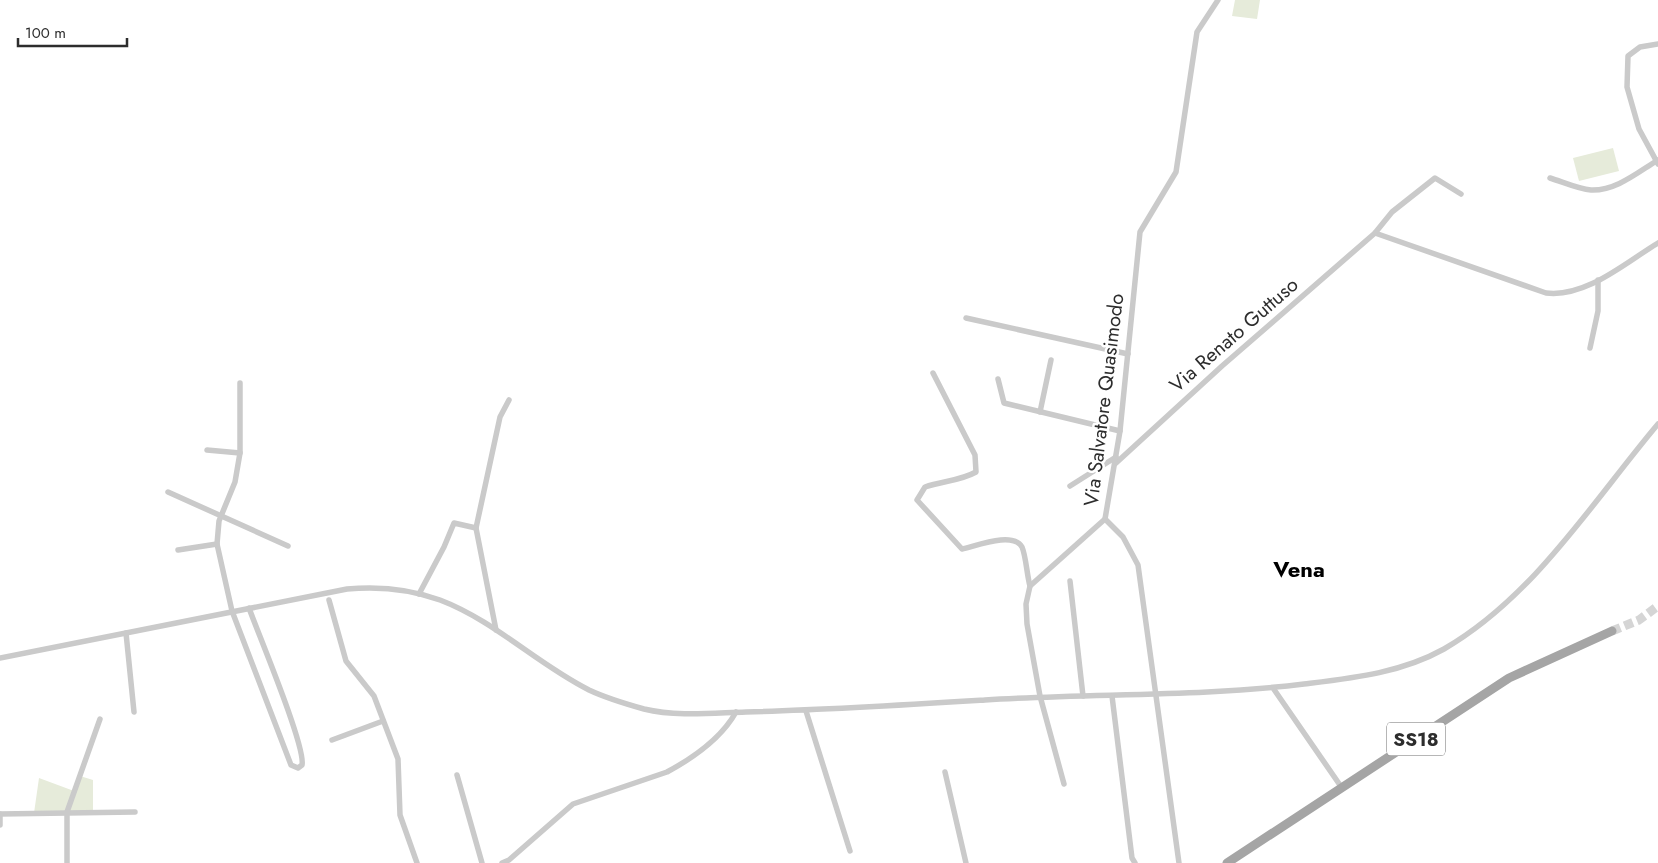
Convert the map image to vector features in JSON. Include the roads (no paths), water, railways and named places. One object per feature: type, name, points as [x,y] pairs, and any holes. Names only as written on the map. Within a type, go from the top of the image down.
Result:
[{"type":"main road","name":"SS18","points":[[1228,863],[1509,678],[1539,662],[1612,631]]},
{"type":"street","name":"Via Salvatore Quasimodo","points":[[1030,586],[1105,519],[1120,431],[1140,232],[1176,172],[1197,32],[1218,0]]},
{"type":"street","points":[[1550,178],[1589,190],[1598,190],[1617,185],[1657,162],[1639,129],[1627,88],[1628,56],[1640,47],[1658,44]]},
{"type":"street","name":"Via Renato Guttuso","points":[[1070,486],[1116,460],[1375,232],[1392,212],[1435,178],[1461,194]]},
{"type":"street","points":[[1375,232],[1546,293],[1556,294],[1575,291],[1598,280],[1658,243]]},
{"type":"street","points":[[1590,348],[1598,311],[1598,280]]},
{"type":"street","points":[[966,318],[1128,354]]},
{"type":"street","points":[[1040,412],[1051,360]]},
{"type":"street","points":[[932,373],[975,455],[976,472],[964,479],[943,481],[925,486],[917,500],[962,549],[999,540],[1014,541],[1022,547],[1030,586],[1026,624],[1040,696],[1064,784]]},
{"type":"street","points":[[998,379],[1004,404],[1120,431]]},
{"type":"street","points":[[240,383],[240,453],[235,482],[221,514],[217,544],[232,611],[291,765],[298,768],[302,765],[303,760],[296,735],[249,608]]},
{"type":"street","points":[[496,630],[476,528],[500,418],[509,400]]},
{"type":"street","points":[[0,658],[347,588],[372,587],[418,594],[460,609],[590,690],[646,709],[672,713],[806,711],[1040,696],[1154,695],[1273,688],[1368,676],[1409,665],[1444,649],[1500,610],[1585,517],[1658,424]]},
{"type":"street","points":[[207,450],[240,453]]},
{"type":"street","points":[[168,492],[221,514],[288,546]]},
{"type":"street","points":[[1105,519],[1122,537],[1138,565],[1178,862],[1170,863]]},
{"type":"street","points":[[418,594],[444,547],[454,523],[476,528]]},
{"type":"street","points":[[178,550],[217,544]]},
{"type":"street","points":[[1070,581],[1083,696]]},
{"type":"street","points":[[329,600],[346,661],[374,696],[398,759],[400,815],[417,863]]},
{"type":"street","points":[[126,633],[134,712]]},
{"type":"street","points":[[1273,688],[1342,788]]},
{"type":"street","points":[[1112,696],[1132,858],[1135,863]]},
{"type":"street","points":[[806,711],[850,851]]},
{"type":"street","points":[[502,863],[509,860],[573,804],[667,772],[682,764],[727,728],[736,712]]},
{"type":"street","points":[[67,863],[67,812],[100,719]]},
{"type":"street","points":[[332,740],[384,721]]},
{"type":"street","points":[[945,772],[966,863]]},
{"type":"street","points":[[457,774],[482,863]]},
{"type":"street","points":[[0,825],[0,814],[135,812]]},
{"type":"tunnel","points":[[1612,631],[1639,620],[1658,606]]},
{"type":"district","name":"Vena","points":[[1299,569]]}]
